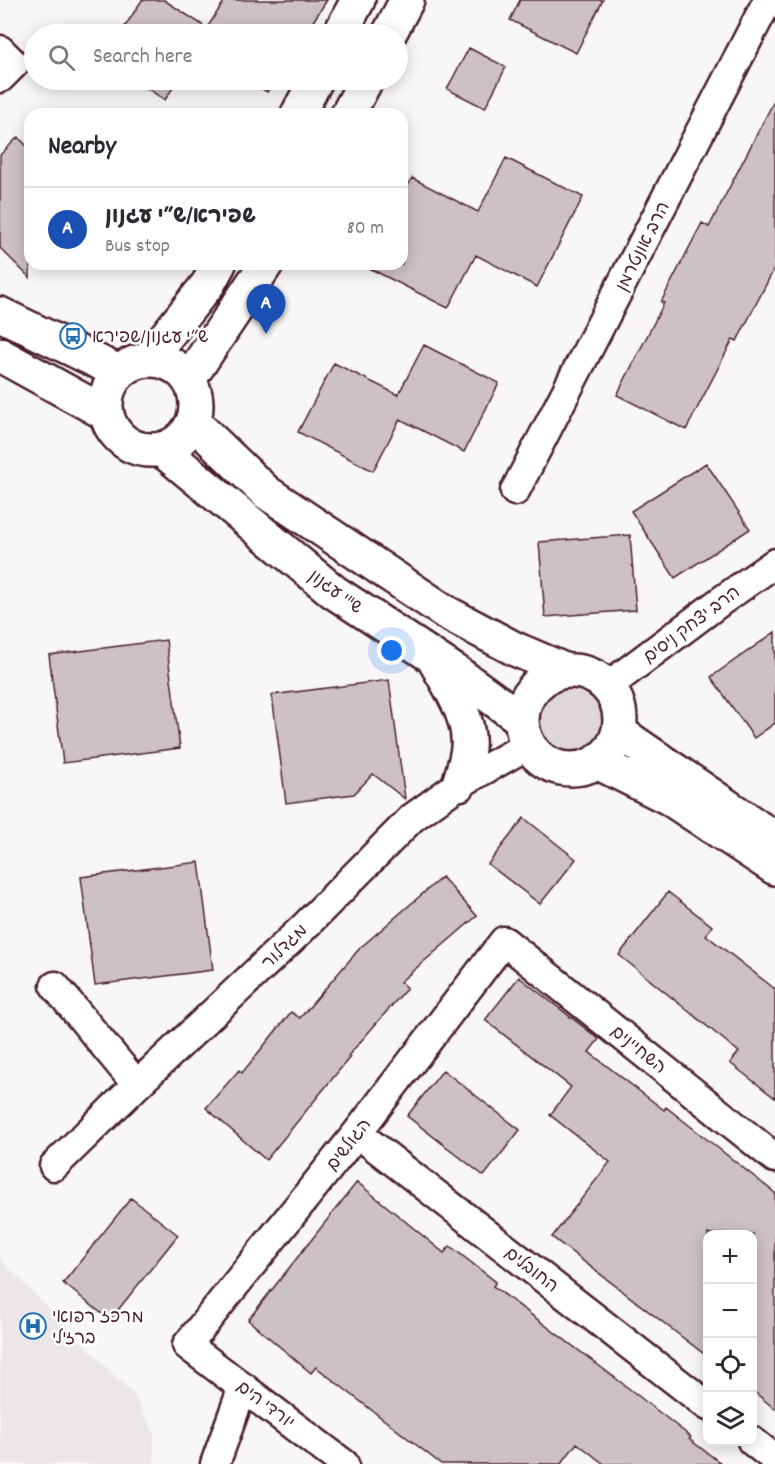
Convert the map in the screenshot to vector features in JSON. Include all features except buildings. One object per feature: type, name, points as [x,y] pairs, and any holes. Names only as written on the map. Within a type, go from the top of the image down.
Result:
[{"type":"street","points":[[345,24],[358,0]]},
{"type":"street","points":[[394,24],[407,0]]},
{"type":"street","name":"הרב אונטרמן","points":[[515,491],[768,0]]},
{"type":"street","points":[[0,50],[14,64],[0,78]]},
{"type":"street","points":[[301,108],[311,90]]},
{"type":"street","points":[[351,108],[361,90]]},
{"type":"street","points":[[0,314],[134,366],[163,361],[178,368],[189,379],[195,393],[196,409],[193,423],[185,435],[174,444],[161,449],[146,450],[120,439],[111,427],[106,414],[106,400],[110,385],[134,366],[208,284],[216,270]]},
{"type":"street","points":[[189,379],[262,270]]},
{"type":"street","points":[[0,355],[106,414]]},
{"type":"street","points":[[193,423],[266,492],[437,606],[515,649],[564,670]]},
{"type":"street","name":"ש\"י עגנון","points":[[161,449],[334,592],[432,656],[525,732]]},
{"type":"street","name":"הרב יצחק ניסים","points":[[608,686],[775,563]]},
{"type":"street","points":[[432,656],[462,712],[467,731],[468,747],[459,784]]},
{"type":"street","points":[[564,670],[580,670],[596,676],[608,686],[617,700],[621,716],[620,732],[615,744],[607,754],[597,762],[582,768],[567,769],[552,765],[538,757],[525,732],[523,705],[529,692],[550,674],[564,670]]},
{"type":"street","name":"מגדלור","points":[[54,1166],[302,929],[412,818],[525,732]]},
{"type":"street","points":[[620,732],[775,839]]},
{"type":"street","points":[[597,762],[669,798],[775,868]]},
{"type":"street","name":"הגולשים","points":[[188,1345],[357,1133],[504,941]]},
{"type":"street","name":"השחיינים","points":[[504,941],[775,1158]]},
{"type":"street","points":[[56,986],[137,1085]]},
{"type":"street","name":"החובלים","points":[[357,1133],[703,1402]]},
{"type":"street","name":"יורדי הים","points":[[188,1345],[344,1464]]},
{"type":"street","points":[[215,1464],[243,1387]]},
{"type":"street","points":[[757,1444],[775,1459]]},
{"type":"shaded area","points":[[564,689],[576,689],[588,694],[598,704],[603,722],[601,735],[588,750],[576,755],[564,755],[552,750],[542,740],[537,728],[537,716],[542,704],[552,694]]},
{"type":"shaded area","name":"מרכז רפואי ברזילי","points":[[0,1259],[132,1393],[154,1432],[154,1464],[0,1464]]},
{"type":"place","name":"שפירא/ש״י עגנון","points":[[266,334]]},
{"type":"place","name":"ש״י עגנון/שפירא","points":[[73,336]]},
{"type":"place","name":"מרכז רפואי ברזילי","points":[[33,1326]]}]
